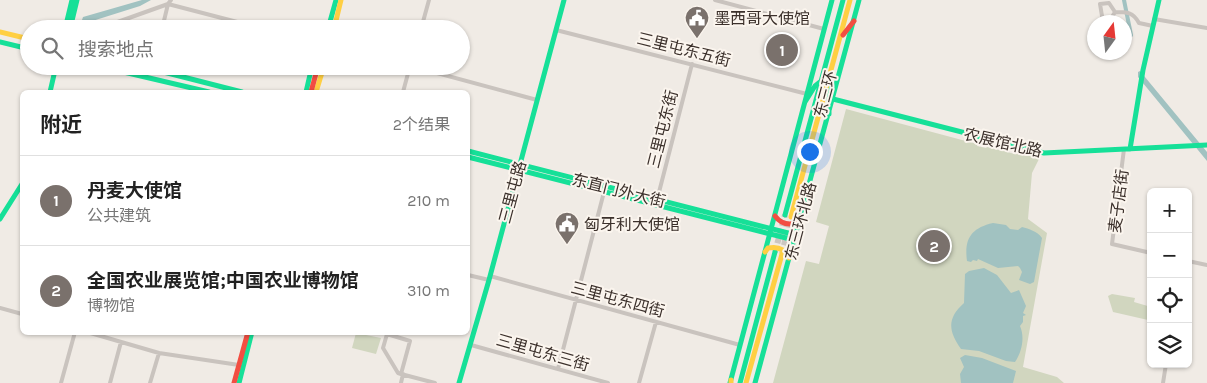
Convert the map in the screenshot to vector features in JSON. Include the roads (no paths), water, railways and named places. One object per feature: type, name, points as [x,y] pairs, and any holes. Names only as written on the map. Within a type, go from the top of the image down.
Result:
[{"type":"main road","points":[[67,20],[72,0]]},
{"type":"main road","points":[[72,20],[77,0]]},
{"type":"main road","points":[[330,20],[336,0]]},
{"type":"main road","points":[[336,20],[341,0]]},
{"type":"main road","name":"三里屯路","points":[[459,383],[471,345],[563,0]]},
{"type":"main road","name":"东三环北路","points":[[731,382],[832,0]]},
{"type":"main road","name":"东三环","points":[[843,0],[788,216],[850,0]]},
{"type":"main road","name":"东三环北路","points":[[755,383],[859,0]]},
{"type":"main road","points":[[1153,26],[1159,0]]},
{"type":"main road","points":[[840,38],[854,21]]},
{"type":"main road","name":"麦子店街","points":[[1127,149],[1153,26]]},
{"type":"main road","points":[[0,32],[20,37]]},
{"type":"main road","points":[[0,42],[20,47]]},
{"type":"main road","points":[[50,90],[54,75]]},
{"type":"main road","points":[[136,75],[200,90]]},
{"type":"main road","points":[[178,75],[234,90]]},
{"type":"main road","points":[[306,90],[310,75]]},
{"type":"main road","points":[[311,90],[315,75]]},
{"type":"main road","points":[[317,90],[321,75]]},
{"type":"main road","points":[[829,78],[829,114]]},
{"type":"main road","points":[[805,102],[817,84],[821,82]]},
{"type":"main road","name":"农展馆北路","points":[[833,99],[1044,153],[1205,145]]},
{"type":"main road","name":"东直门外大街","points":[[470,152],[604,192],[770,231]]},
{"type":"main road","name":"东直门外大街","points":[[470,157],[657,200],[770,231]]},
{"type":"main road","points":[[0,219],[20,187]]},
{"type":"main road","points":[[775,216],[777,220],[784,224],[795,225],[799,222]]},
{"type":"main road","points":[[770,231],[795,238]]},
{"type":"main road","points":[[764,254],[768,248],[778,248],[786,252],[789,256],[789,261]]},
{"type":"main road","points":[[740,383],[775,252]]},
{"type":"main road","points":[[746,383],[782,254]]},
{"type":"main road","points":[[234,383],[247,335]]},
{"type":"main road","points":[[239,383],[251,335]]},
{"type":"street","points":[[423,20],[428,0]]},
{"type":"street","points":[[715,0],[824,29]]},
{"type":"street","points":[[122,20],[169,2],[232,20]]},
{"type":"street","points":[[164,20],[169,2]]},
{"type":"street","points":[[1102,15],[1100,4],[1109,4],[1115,12]]},
{"type":"street","points":[[1115,12],[1126,12],[1134,15],[1139,23],[1153,26]]},
{"type":"street","points":[[1154,19],[1207,28]]},
{"type":"street","name":"三里屯东五街","points":[[556,30],[807,94]]},
{"type":"street","name":"三里屯东街","points":[[657,200],[692,64]]},
{"type":"street","points":[[404,90],[408,75]]},
{"type":"street","points":[[444,75],[537,100]]},
{"type":"street","name":"麦子店街","points":[[1127,149],[1112,244],[1147,252]]},
{"type":"street","points":[[558,369],[604,192]]},
{"type":"street","points":[[1192,262],[1207,265]]},
{"type":"street","name":"三里屯东四街","points":[[470,275],[489,278],[576,300],[740,345]]},
{"type":"street","points":[[0,308],[20,313]]},
{"type":"street","points":[[639,383],[656,322]]},
{"type":"street","points":[[62,383],[74,335]]},
{"type":"street","points":[[97,335],[159,353],[239,366]]},
{"type":"street","points":[[386,335],[383,348],[398,373],[435,383]]},
{"type":"street","points":[[392,335],[410,341],[401,383]]},
{"type":"street","points":[[110,383],[121,342]]},
{"type":"street","name":"三里屯东三街","points":[[471,345],[608,383]]},
{"type":"street","points":[[150,383],[159,353]]},
{"type":"street","points":[[1163,383],[1165,368]]},
{"type":"water","points":[[142,0],[151,0],[140,6],[96,20],[82,20],[83,17]]},
{"type":"water","points":[[1140,71],[1207,152],[1207,161],[1138,77],[1138,72]]},
{"type":"water","points":[[993,223],[1006,225],[1010,229],[1018,230],[1022,227],[1035,232],[1042,238],[1034,282],[1030,284],[1019,280],[1022,272],[1018,266],[998,268],[978,259],[977,261],[967,261],[968,241],[974,231]]},
{"type":"water","points":[[984,268],[997,275],[1011,293],[1019,290],[1026,306],[1023,313],[1026,315],[1023,316],[1023,322],[1020,326],[1022,344],[1015,362],[1006,361],[979,351],[961,349],[952,330],[952,319],[964,303],[965,274],[969,271]]},
{"type":"water","points":[[965,355],[982,358],[1016,371],[1013,383],[961,383],[960,374],[964,367],[960,358]]},
{"type":"waterway","points":[[1124,0],[1127,15]]},
{"type":"tunnel","points":[[775,252],[785,215]]},
{"type":"tunnel","points":[[782,254],[790,219]]},
{"type":"place","name":"墨西哥大使馆","points":[[697,39]]},
{"type":"place","name":"丹麦大使馆","points":[[782,50]]},
{"type":"place","name":"匈牙利大使馆","points":[[567,245]]},
{"type":"place","name":"全国农业展览馆;中国农业博物馆","points":[[934,246]]}]
